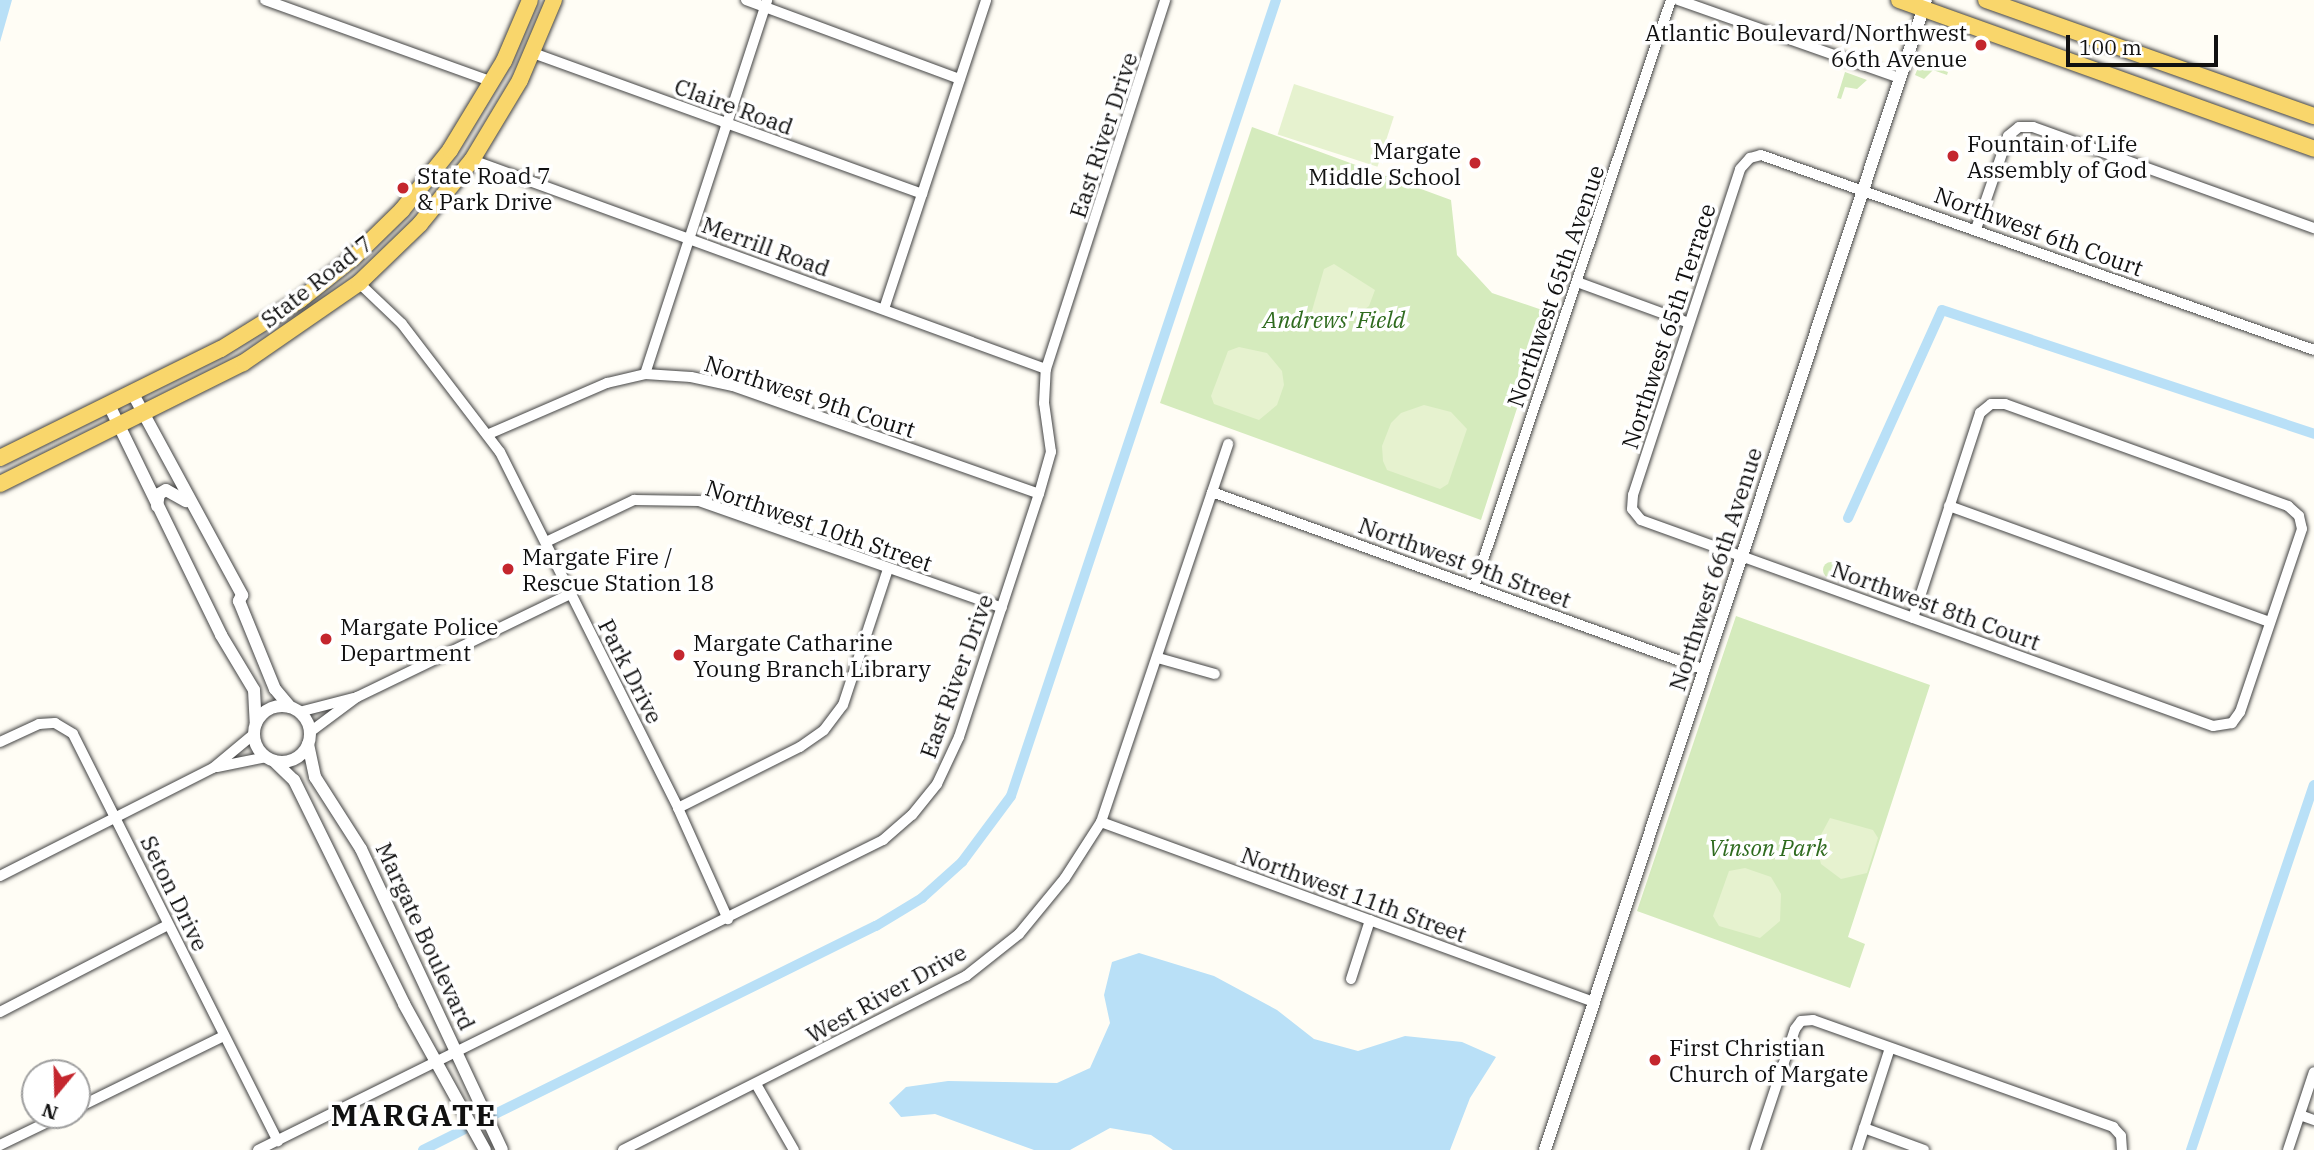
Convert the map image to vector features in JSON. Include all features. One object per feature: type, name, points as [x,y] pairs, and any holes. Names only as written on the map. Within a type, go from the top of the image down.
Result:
[{"type":"main road","name":"State Road 7","points":[[0,458],[133,394],[272,319],[324,282],[386,228],[444,159],[493,82],[530,0]]},
{"type":"main road","name":"State Road 7","points":[[0,484],[144,414],[275,344],[359,282],[420,224],[472,160],[533,54],[554,0]]},
{"type":"main road","points":[[1899,0],[1924,4],[2314,149]]},
{"type":"main road","points":[[1986,0],[2314,116]]},
{"type":"main road","points":[[492,129],[498,100],[493,82]]},
{"type":"main road","points":[[359,282],[361,264],[386,240],[386,228]]},
{"type":"street","points":[[265,0],[493,82]]},
{"type":"street","points":[[746,0],[766,3],[960,79]]},
{"type":"street","points":[[884,309],[986,0]]},
{"type":"street","name":"East River Drive","points":[[258,1150],[883,840],[912,815],[937,784],[959,737],[1039,494],[1051,452],[1044,403],[1046,369],[1165,0]]},
{"type":"street","name":"Northwest 65th Avenue","points":[[1475,584],[1671,0]]},
{"type":"street","points":[[1678,0],[1899,78]]},
{"type":"street","points":[[645,374],[766,3]]},
{"type":"street","name":"Northwest 66th Avenue","points":[[1545,1150],[1924,4]]},
{"type":"street","name":"Claire Road","points":[[533,54],[922,194]]},
{"type":"street","points":[[1976,229],[2008,136],[2019,127],[2034,127],[2314,228]]},
{"type":"street","name":"Northwest 6th Court","points":[[1749,158],[1761,155],[2314,350]]},
{"type":"street","name":"Northwest 65th Terrace","points":[[1632,509],[1689,323],[1741,169],[1749,158]]},
{"type":"street","name":"Merrill Road","points":[[472,160],[1046,369]]},
{"type":"street","name":"Park Drive","points":[[359,282],[402,324],[418,350],[489,434],[546,542],[678,808],[728,919]]},
{"type":"street","points":[[1577,282],[1689,323]]},
{"type":"street","name":"Northwest 9th Court","points":[[489,434],[559,400],[645,374],[691,377],[733,386],[1039,494]]},
{"type":"street","points":[[133,394],[189,504],[242,595],[239,601],[275,689],[294,710],[309,738]]},
{"type":"street","points":[[1913,618],[1949,506],[1980,412],[1991,404],[2006,404],[2288,506],[2299,516],[2302,529],[2270,622],[1949,506]]},
{"type":"street","points":[[110,405],[157,507],[254,691],[255,729],[270,759]]},
{"type":"street","name":"West River Drive","points":[[623,1150],[966,976],[1019,934],[1065,878],[1101,822],[1228,444]]},
{"type":"street","points":[[157,507],[159,495],[166,490],[189,504]]},
{"type":"street","name":"Northwest 9th Street","points":[[1212,492],[1475,584],[1704,670]]},
{"type":"street","name":"Northwest 10th Street","points":[[546,542],[634,500],[699,501],[1002,608]]},
{"type":"street","name":"Northwest 8th Court","points":[[1632,509],[1641,520],[2213,726],[2232,723],[2240,712],[2270,622]]},
{"type":"street","points":[[678,808],[800,747],[824,730],[843,705],[888,569]]},
{"type":"street","points":[[0,876],[213,768],[255,729],[270,709],[294,710],[357,697],[570,594]]},
{"type":"street","points":[[1158,657],[1215,674]]},
{"type":"street","points":[[213,768],[270,759],[291,761],[309,738],[357,697]]},
{"type":"street","name":"Seton Drive","points":[[0,742],[38,724],[55,723],[73,734],[118,818],[168,925],[278,1141]]},
{"type":"street","name":"Margate Boulevard","points":[[309,738],[315,776],[351,828],[502,1150]]},
{"type":"street","name":"Margate Boulevard","points":[[270,759],[294,780],[400,998],[485,1150]]},
{"type":"street","name":"Northwest 11th Street","points":[[1101,822],[1594,1002]]},
{"type":"street","points":[[1351,979],[1370,920]]},
{"type":"street","points":[[0,1012],[168,925]]},
{"type":"street","points":[[1755,1150],[1801,1021],[1813,1020],[2113,1127],[2122,1136],[2122,1150]]},
{"type":"street","points":[[91,1101],[224,1036]]},
{"type":"street","points":[[1857,1150],[1890,1048]]},
{"type":"street","points":[[2288,1150],[2314,1072]]},
{"type":"street","points":[[756,1084],[794,1150]]},
{"type":"street","points":[[2300,1115],[2314,1121]]},
{"type":"street","points":[[1864,1128],[1924,1150]]},
{"type":"street","points":[[0,1145],[33,1129]]},
{"type":"green space","points":[[1920,63],[1948,72],[1947,75],[1933,70],[1924,79],[1915,75]]},
{"type":"green space","points":[[1845,72],[1867,80],[1857,89],[1845,87],[1841,99],[1837,98]]},
{"type":"green space","points":[[1294,84],[1394,116],[1377,167],[1278,134]]},
{"type":"green space","name":"Andrews' Field","points":[[1252,127],[1451,200],[1457,255],[1492,293],[1548,312],[1481,520],[1160,403]]},
{"type":"green space","points":[[1334,264],[1375,290],[1369,306],[1348,322],[1330,323],[1311,314],[1324,269]]},
{"type":"green space","points":[[1239,347],[1267,353],[1282,371],[1284,385],[1277,405],[1259,420],[1214,404],[1211,396],[1228,351]]},
{"type":"green space","points":[[1424,405],[1451,412],[1467,429],[1448,484],[1440,489],[1387,470],[1383,461],[1382,446],[1391,423],[1401,413]]},
{"type":"green space","points":[[1828,562],[1834,562],[1839,570],[1837,576],[1828,578],[1823,573],[1823,567]]},
{"type":"green space","name":"Vinson Park","points":[[1736,616],[1930,685],[1848,937],[1865,944],[1850,988],[1637,911]]},
{"type":"green space","points":[[1830,818],[1873,830],[1878,838],[1867,873],[1841,879],[1821,864],[1816,844]]},
{"type":"green space","points":[[1745,868],[1771,877],[1781,894],[1780,921],[1760,938],[1719,926],[1713,916],[1729,871]]},
{"type":"water","points":[[0,0],[12,0],[0,42]]},
{"type":"water","points":[[1139,953],[1214,976],[1277,1010],[1314,1039],[1358,1051],[1405,1036],[1462,1042],[1496,1057],[1470,1098],[1450,1150],[1173,1150],[1151,1135],[1110,1128],[1070,1150],[1034,1150],[935,1114],[901,1117],[889,1103],[906,1087],[948,1081],[1057,1083],[1090,1068],[1110,1023],[1104,995],[1112,962]]},
{"type":"waterway","points":[[493,1115],[876,926],[922,898],[962,862],[1011,796],[1276,0]]},
{"type":"waterway","points":[[1848,518],[1942,310],[2314,434]]},
{"type":"waterway","points":[[2191,1150],[2314,785]]},
{"type":"waterway","points":[[423,1150],[463,1130]]},
{"type":"place","name":"Atlantic Boulevard/Northwest 66th Avenue","points":[[1981,45]]},
{"type":"place","name":"Fountain of Life Assembly of God","points":[[1953,156]]},
{"type":"place","name":"Margate Middle School","points":[[1475,163]]},
{"type":"place","name":"State Road 7 & Park Drive","points":[[403,188]]},
{"type":"place","name":"Margate Fire / Rescue Station 18","points":[[508,569]]},
{"type":"place","name":"Margate Police Department","points":[[326,639]]},
{"type":"place","name":"Margate Catharine Young Branch Library","points":[[679,655]]},
{"type":"place","name":"First Christian Church of Margate","points":[[1655,1060]]},
{"type":"district","name":"MARGATE","points":[[414,1115]]}]
